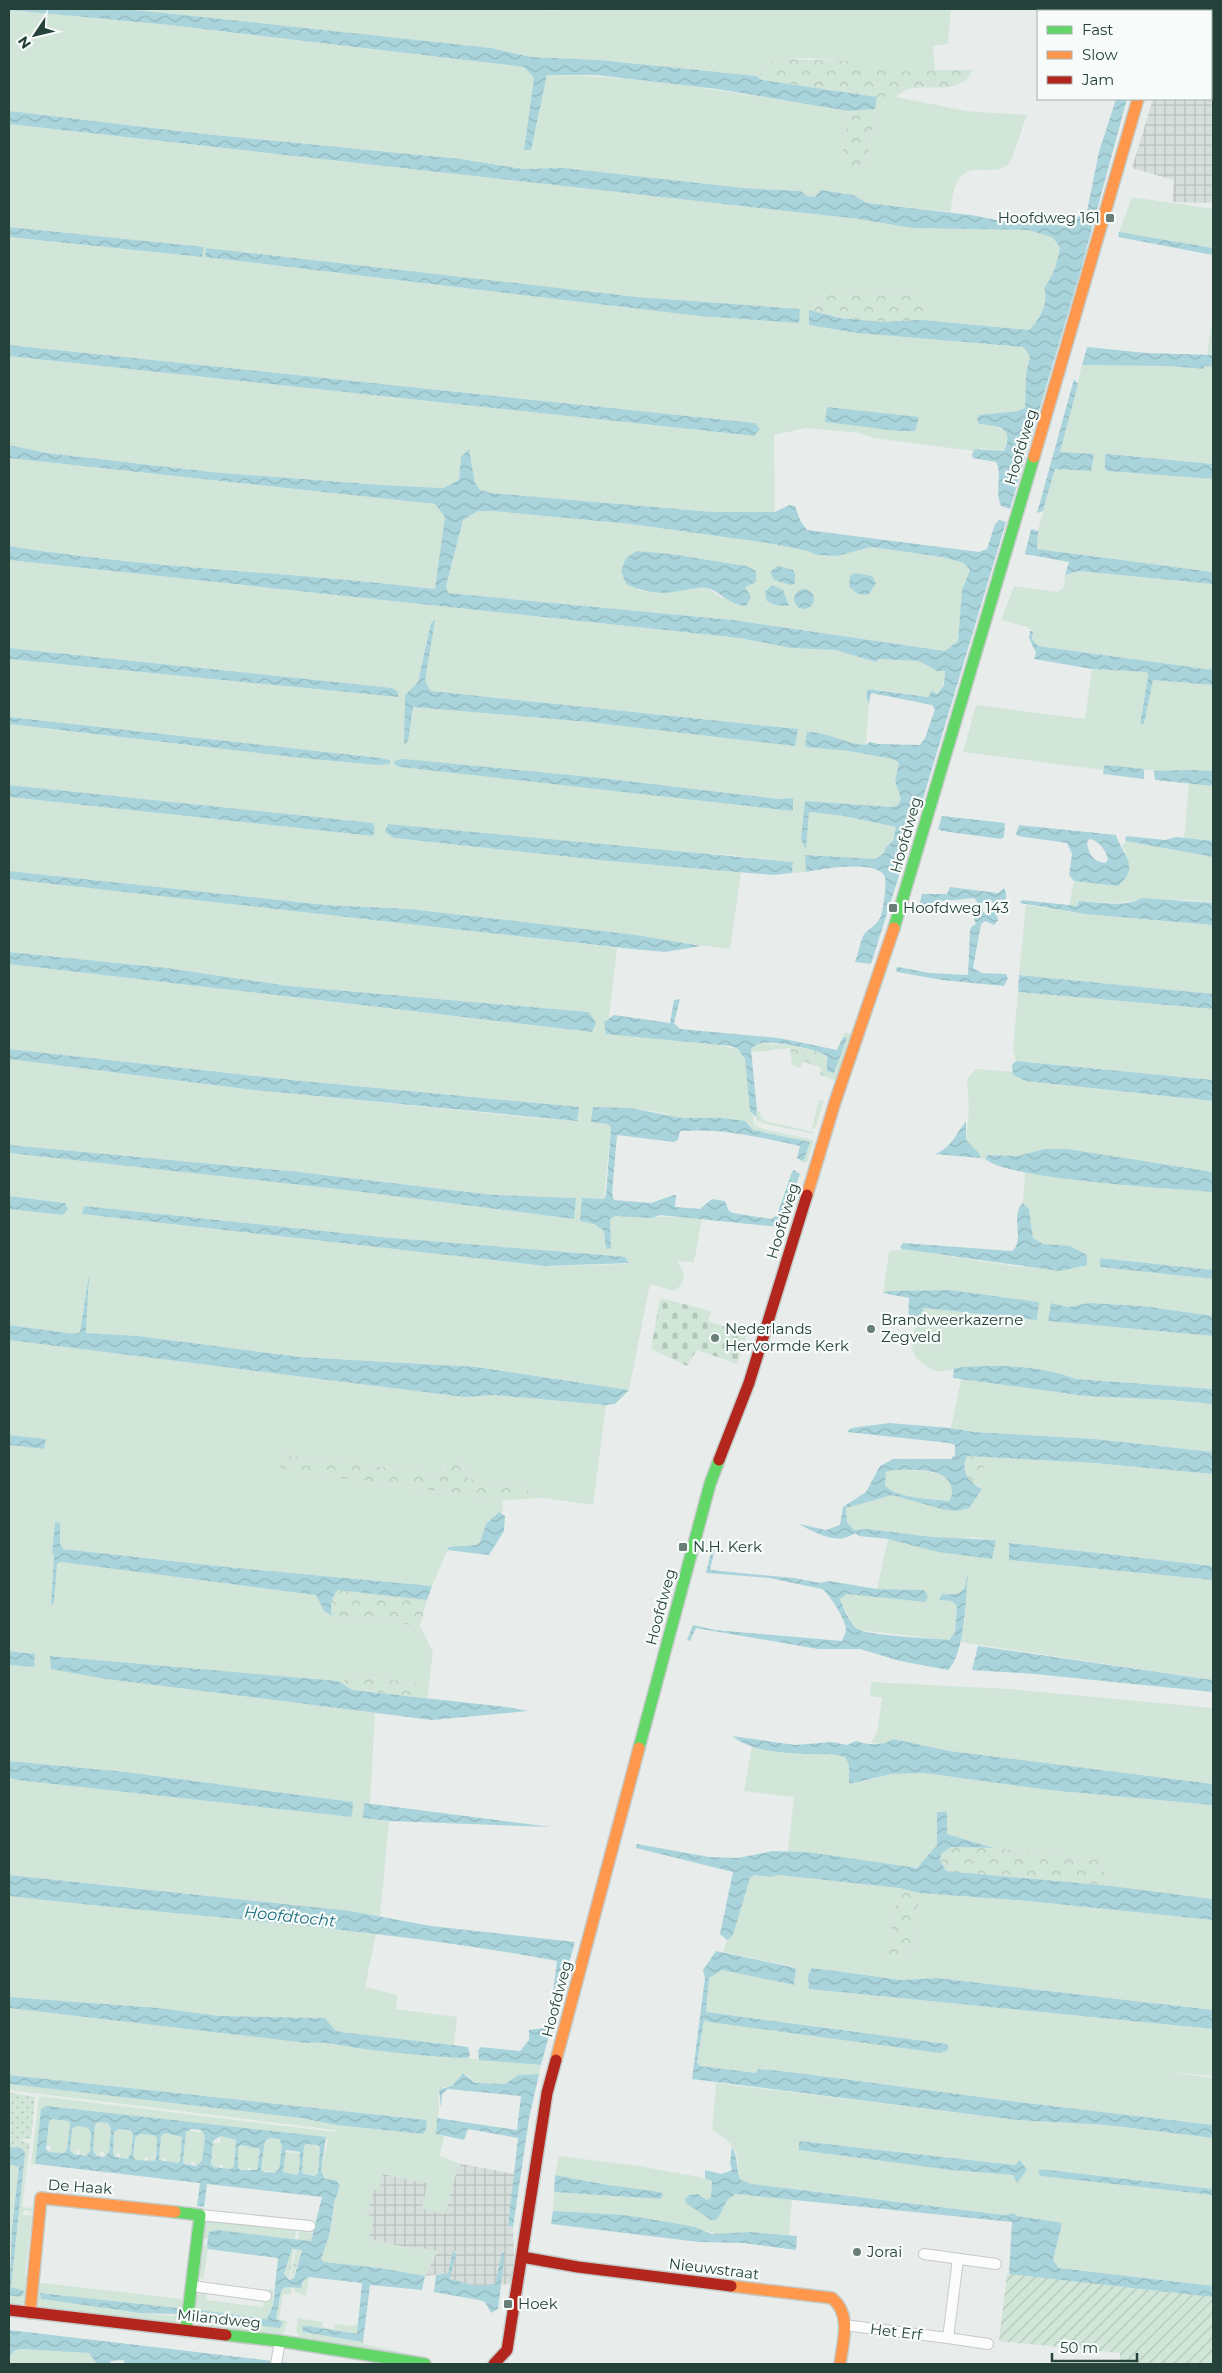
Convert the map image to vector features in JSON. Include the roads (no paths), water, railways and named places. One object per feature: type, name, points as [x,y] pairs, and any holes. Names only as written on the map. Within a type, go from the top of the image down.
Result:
[{"type":"street","name":"Hoofdweg","points":[[498,2363],[507,2350],[546,2093],[710,1484],[749,1383],[834,1102],[899,911],[1138,100]]},
{"type":"street","name":"De Haak","points":[[30,2312],[41,2198],[310,2226]]},
{"type":"street","points":[[186,2330],[200,2214]]},
{"type":"street","points":[[924,2254],[996,2264]]},
{"type":"street","name":"Nieuwstraat","points":[[522,2256],[578,2267],[832,2298],[844,2312],[840,2364]]},
{"type":"street","points":[[948,2338],[958,2259]]},
{"type":"street","points":[[192,2286],[266,2296]]},
{"type":"street","name":"Milandweg","points":[[9,2310],[280,2341],[425,2364]]},
{"type":"street","name":"Het Erf","points":[[844,2326],[988,2344]]},
{"type":"street","points":[[277,2362],[280,2341]]},
{"type":"water","points":[[9,9],[123,9],[174,14],[491,48],[531,57],[599,60],[757,76],[762,80],[877,97],[875,109],[849,111],[717,89],[596,75],[547,75],[531,150],[524,150],[534,78],[524,67],[170,25]]},
{"type":"water","points":[[1116,100],[1127,100],[1081,269],[1010,509],[1001,506],[999,500],[999,472],[996,462],[973,458],[972,454],[975,449],[1004,451],[1007,443],[1006,432],[1003,429],[979,424],[977,419],[979,415],[1018,411],[1025,408],[1026,374],[1030,356],[1023,347],[857,333],[809,325],[809,310],[841,318],[881,322],[923,320],[1029,330],[1037,321],[1042,310],[1045,299],[1044,288],[1053,274],[1058,258],[1060,247],[1052,237],[1028,230],[912,228],[859,219],[9,124],[9,111],[204,134],[461,159],[523,169],[563,168],[743,188],[801,191],[807,196],[815,197],[821,190],[853,195],[867,203],[971,215],[1011,223],[1039,222],[1071,227],[1078,217],[1087,211],[1099,152]]},
{"type":"water","points":[[9,227],[204,247],[202,257],[9,237]]},
{"type":"water","points":[[1119,232],[1213,248],[1213,255],[1118,237]]},
{"type":"water","points":[[206,248],[637,297],[800,309],[799,323],[699,316],[205,257]]},
{"type":"water","points":[[9,345],[755,423],[760,429],[754,436],[9,356]]},
{"type":"water","points":[[1087,347],[1146,353],[1213,355],[1213,367],[1204,366],[1204,369],[1167,366],[1082,365]]},
{"type":"water","points":[[1074,379],[1078,384],[1060,452],[1094,454],[1091,471],[1055,469],[1043,511],[1037,513]]},
{"type":"water","points":[[827,407],[919,417],[915,431],[898,431],[825,422]]},
{"type":"water","points":[[9,445],[47,453],[211,472],[443,488],[459,480],[461,457],[469,449],[475,483],[480,490],[491,493],[713,512],[775,512],[789,505],[795,506],[800,520],[807,530],[979,552],[987,549],[995,524],[999,520],[1006,522],[913,832],[903,829],[901,838],[910,841],[871,964],[855,962],[863,936],[878,922],[881,916],[885,888],[884,875],[878,870],[859,867],[806,872],[805,855],[876,859],[884,853],[885,848],[893,841],[896,827],[844,816],[809,812],[806,850],[801,839],[805,801],[892,807],[898,805],[901,799],[895,781],[899,763],[893,759],[849,751],[805,747],[807,732],[866,745],[870,742],[878,744],[920,745],[925,738],[935,709],[932,705],[871,693],[869,704],[866,697],[868,689],[928,697],[932,691],[937,694],[944,685],[945,671],[937,671],[919,661],[879,659],[876,662],[835,650],[791,648],[740,638],[9,560],[9,546],[115,560],[435,589],[445,517],[435,504],[9,458]],"holes":[[[478,511],[631,524],[774,544],[817,555],[837,556],[871,547],[942,557],[964,563],[970,570],[962,590],[958,641],[945,651],[733,620],[448,593],[446,586],[463,520]]]},
{"type":"water","points":[[1105,455],[1213,464],[1213,479],[1107,471],[1105,468]]},
{"type":"water","points":[[1031,529],[1038,531],[1037,549],[1213,572],[1213,584],[1078,571],[1065,575],[1069,562],[1025,554]]},
{"type":"water","points":[[637,551],[671,554],[746,566],[756,571],[756,582],[745,587],[751,597],[746,606],[730,601],[707,588],[665,593],[646,591],[626,584],[621,571],[626,558]]},
{"type":"water","points":[[777,566],[793,570],[795,583],[791,585],[774,580],[770,572]]},
{"type":"water","points":[[854,573],[872,576],[876,583],[869,594],[863,595],[858,593],[849,586],[850,576]]},
{"type":"water","points":[[772,585],[783,590],[789,606],[775,605],[767,601],[765,592]]},
{"type":"water","points":[[804,589],[811,592],[814,599],[811,606],[804,609],[797,606],[794,599],[797,592]]},
{"type":"water","points":[[435,620],[425,681],[431,691],[798,729],[795,746],[589,722],[413,707],[408,741],[404,745],[405,695],[418,682],[431,623]]},
{"type":"water","points":[[1030,631],[1033,631],[1032,639],[1038,646],[1213,670],[1213,685],[1153,680],[1144,724],[1140,724],[1148,676],[1147,672],[1092,669],[1034,659],[1036,653],[1029,638]]},
{"type":"water","points":[[9,648],[392,688],[398,692],[398,697],[9,659]]},
{"type":"water","points":[[9,717],[380,758],[390,760],[390,764],[377,765],[302,758],[9,724]]},
{"type":"water","points":[[404,759],[610,779],[779,799],[793,798],[793,811],[400,767],[394,764],[394,761]]},
{"type":"water","points":[[1104,766],[1144,769],[1144,779],[1103,774]]},
{"type":"water","points":[[1154,771],[1213,771],[1213,786],[1155,780]]},
{"type":"water","points":[[9,785],[373,823],[375,829],[373,836],[9,797]]},
{"type":"water","points":[[942,816],[1005,823],[1004,837],[1001,839],[942,831],[938,829]]},
{"type":"water","points":[[388,824],[793,862],[792,873],[773,875],[609,861],[394,838],[385,832]]},
{"type":"water","points":[[1019,825],[1116,835],[1128,860],[1129,872],[1118,886],[1074,881],[1069,875],[1072,854],[1067,843],[1018,836],[1016,834]],"holes":[[[1088,840],[1095,841],[1106,853],[1108,860],[1105,863],[1095,859],[1089,852]]]},
{"type":"water","points":[[1127,836],[1165,840],[1176,837],[1213,841],[1213,857],[1126,841],[1125,838]]},
{"type":"water","points":[[9,871],[325,905],[409,909],[636,935],[701,946],[665,952],[632,949],[9,879]]},
{"type":"water","points":[[950,887],[998,893],[1004,888],[1006,900],[1002,904],[996,907],[990,899],[982,902],[983,912],[986,914],[995,910],[998,920],[994,925],[985,921],[981,924],[973,968],[982,973],[1006,974],[1008,978],[1004,986],[942,980],[897,972],[896,968],[898,967],[930,973],[968,975],[970,930],[976,924],[971,912],[976,908],[977,901],[974,898],[933,902],[928,911],[922,911],[919,906],[922,894],[947,894]]},
{"type":"water","points":[[1142,898],[1213,903],[1213,925],[1085,914],[1020,903],[1022,900],[1077,906],[1079,901],[1119,904]]},
{"type":"water","points":[[9,952],[167,968],[289,986],[589,1012],[596,1023],[592,1032],[9,964]]},
{"type":"water","points":[[1019,975],[1213,994],[1213,1009],[1018,992]]},
{"type":"water","points":[[680,999],[674,1023],[680,1029],[779,1038],[837,1050],[843,1037],[847,1038],[834,1073],[827,1071],[827,1057],[815,1051],[772,1043],[757,1044],[753,1047],[751,1049],[756,1117],[750,1111],[745,1059],[738,1049],[731,1046],[606,1034],[604,1022],[614,1015],[670,1023],[674,1000]]},
{"type":"water","points":[[9,1049],[302,1081],[579,1107],[577,1121],[253,1090],[9,1059]]},
{"type":"water","points":[[1016,1061],[1213,1080],[1213,1101],[1026,1081],[1013,1075],[1012,1065]]},
{"type":"water","points":[[593,1107],[631,1108],[681,1118],[721,1118],[745,1121],[753,1130],[810,1142],[802,1161],[797,1158],[800,1146],[741,1134],[696,1130],[680,1131],[678,1140],[674,1142],[617,1135],[612,1194],[614,1200],[651,1203],[676,1195],[675,1207],[700,1209],[712,1199],[725,1201],[729,1211],[733,1213],[771,1219],[777,1215],[794,1170],[800,1174],[782,1225],[779,1227],[660,1215],[652,1218],[615,1216],[610,1219],[611,1248],[606,1249],[604,1231],[594,1224],[580,1221],[582,1198],[604,1199],[606,1195],[611,1128],[608,1124],[591,1122]]},
{"type":"water","points":[[966,1121],[967,1140],[979,1153],[980,1158],[935,1154],[953,1140]]},
{"type":"water","points":[[9,1145],[299,1172],[493,1195],[576,1198],[574,1219],[338,1189],[9,1153]]},
{"type":"water","points":[[1044,1149],[1067,1149],[1213,1172],[1213,1192],[1054,1177],[1021,1172],[997,1165],[985,1158],[988,1155],[1018,1156]]},
{"type":"water","points":[[9,1196],[65,1203],[68,1209],[63,1215],[9,1209]]},
{"type":"water","points":[[1023,1203],[1029,1209],[1033,1238],[1043,1244],[1070,1246],[1087,1255],[1087,1265],[1060,1271],[902,1249],[900,1247],[903,1243],[1012,1251],[1018,1241],[1017,1214]]},
{"type":"water","points":[[84,1206],[381,1237],[625,1257],[629,1263],[545,1266],[82,1214]]},
{"type":"water","points":[[1100,1258],[1213,1270],[1213,1279],[1100,1267]]},
{"type":"water","points":[[89,1274],[86,1333],[138,1336],[300,1357],[476,1367],[629,1390],[615,1404],[606,1405],[494,1395],[464,1397],[9,1340],[9,1325],[75,1334],[80,1332]]},
{"type":"water","points":[[950,1290],[1039,1302],[1037,1320],[924,1308],[917,1323],[908,1321],[909,1298],[883,1293],[889,1291]]},
{"type":"water","points":[[1051,1303],[1068,1307],[1089,1303],[1143,1306],[1213,1316],[1213,1336],[1048,1321]]},
{"type":"water","points":[[984,1366],[1031,1368],[1062,1374],[1076,1379],[1213,1389],[1213,1404],[1086,1396],[953,1378],[954,1368]]},
{"type":"water","points":[[889,1423],[951,1428],[974,1432],[1095,1439],[1213,1452],[1213,1474],[1094,1463],[967,1456],[965,1471],[967,1476],[982,1489],[969,1508],[958,1511],[945,1510],[892,1495],[846,1508],[847,1522],[854,1530],[867,1529],[933,1537],[996,1540],[992,1559],[938,1552],[888,1539],[859,1536],[855,1533],[841,1538],[827,1537],[799,1524],[826,1530],[840,1525],[843,1507],[866,1492],[880,1466],[893,1459],[951,1459],[955,1455],[955,1445],[949,1443],[847,1432],[851,1428]],"holes":[[[893,1470],[917,1470],[942,1475],[951,1486],[952,1492],[949,1501],[896,1493],[885,1485],[886,1472]]]},
{"type":"water","points":[[9,1435],[46,1439],[44,1449],[9,1445]]},
{"type":"water","points":[[499,1512],[505,1516],[504,1531],[489,1555],[447,1550],[449,1547],[476,1545],[480,1542],[486,1524]]},
{"type":"water","points":[[55,1522],[60,1523],[60,1543],[63,1549],[227,1567],[432,1586],[427,1600],[338,1590],[332,1602],[332,1616],[324,1611],[316,1595],[61,1562],[57,1564],[54,1602],[51,1605],[54,1555],[52,1553]]},
{"type":"water","points":[[1009,1543],[1213,1566],[1213,1580],[1009,1560]]},
{"type":"water","points":[[713,1544],[716,1544],[710,1570],[794,1578],[820,1583],[829,1581],[877,1589],[924,1590],[928,1597],[925,1602],[847,1594],[840,1599],[845,1612],[855,1627],[864,1631],[887,1635],[949,1640],[955,1632],[957,1606],[952,1601],[939,1600],[942,1594],[955,1594],[962,1591],[968,1572],[964,1624],[954,1662],[948,1670],[900,1661],[860,1649],[818,1649],[696,1628],[690,1641],[687,1640],[693,1625],[715,1630],[842,1641],[846,1630],[844,1621],[837,1608],[822,1589],[769,1578],[706,1573]]},
{"type":"water","points":[[978,1646],[1213,1680],[1213,1692],[1035,1674],[972,1670]]},
{"type":"water","points":[[9,1651],[35,1654],[34,1667],[9,1665]]},
{"type":"water","points":[[50,1656],[338,1681],[352,1690],[528,1711],[432,1720],[106,1679],[51,1669]]},
{"type":"water","points":[[732,1736],[795,1745],[832,1742],[847,1745],[856,1741],[875,1744],[885,1743],[893,1739],[950,1751],[1213,1784],[1213,1805],[1049,1790],[924,1773],[891,1774],[849,1784],[849,1765],[845,1757],[832,1754],[769,1751],[749,1745]]},
{"type":"water","points":[[9,1761],[126,1772],[353,1802],[352,1817],[18,1780],[9,1778]]},
{"type":"water","points":[[364,1803],[551,1827],[389,1821],[363,1818]]},
{"type":"water","points":[[937,1812],[947,1812],[947,1834],[994,1848],[951,1847],[941,1854],[940,1860],[946,1871],[1111,1886],[1213,1899],[1213,1920],[1028,1901],[920,1893],[899,1888],[779,1875],[770,1877],[754,1875],[750,1878],[733,1935],[727,1940],[720,1934],[733,1872],[636,1848],[637,1844],[709,1857],[738,1858],[773,1851],[807,1852],[917,1868],[937,1845]]},
{"type":"water","name":"Hoofdtocht","points":[[9,1875],[350,1911],[431,1926],[575,1942],[541,2065],[479,2060],[478,2050],[481,2047],[520,2051],[529,2040],[529,2030],[544,2028],[551,2007],[557,1961],[421,1939],[9,1896]]},
{"type":"water","points":[[716,1951],[796,1968],[794,1985],[722,1970],[709,1978],[706,2012],[947,2044],[949,2048],[940,2053],[704,2020],[697,2062],[700,2066],[756,2073],[759,2069],[790,2072],[1213,2125],[1213,2138],[1107,2125],[1016,2120],[692,2079],[705,1978],[703,1970]]},
{"type":"water","points":[[812,1968],[901,1980],[937,1978],[1213,2010],[1213,2029],[809,1989],[808,1975]]},
{"type":"water","points":[[9,1997],[159,2008],[219,2016],[325,2018],[335,2030],[341,2032],[468,2047],[470,2055],[468,2058],[442,2057],[9,2008]]},
{"type":"water","points":[[463,2073],[475,2083],[505,2084],[518,2075],[539,2074],[529,2119],[513,2227],[508,2226],[518,2138],[468,2129],[464,2140],[436,2134],[437,2118],[517,2130],[521,2096],[448,2089],[442,2094],[441,2108],[439,2090],[453,2085]]},
{"type":"water","points":[[9,2075],[427,2120],[426,2129],[423,2134],[336,2125],[302,2118],[9,2084]]},
{"type":"water","points":[[46,2106],[326,2137],[321,2171],[325,2179],[336,2180],[340,2186],[335,2200],[329,2236],[321,2259],[324,2262],[380,2268],[425,2276],[422,2290],[370,2285],[363,2342],[303,2332],[302,2326],[357,2334],[362,2283],[309,2277],[304,2280],[301,2288],[285,2287],[281,2291],[276,2319],[283,2322],[280,2328],[200,2318],[200,2310],[267,2319],[273,2305],[278,2258],[208,2249],[209,2232],[216,2230],[311,2241],[322,2197],[207,2184],[204,2207],[197,2206],[200,2183],[35,2164],[41,2109]],"holes":[[[52,2119],[68,2121],[70,2124],[67,2149],[64,2153],[50,2152],[46,2149],[49,2122]],[[98,2122],[108,2123],[111,2129],[109,2152],[104,2157],[97,2156],[93,2151],[95,2125]],[[77,2126],[88,2128],[91,2132],[90,2151],[86,2156],[74,2154],[70,2150],[72,2129]],[[119,2129],[130,2130],[133,2133],[131,2154],[127,2159],[116,2157],[113,2154],[114,2132]],[[191,2129],[201,2130],[205,2136],[202,2161],[196,2166],[183,2162],[186,2132]],[[165,2133],[182,2137],[180,2160],[178,2163],[159,2160],[161,2136]],[[140,2134],[154,2135],[157,2138],[156,2158],[154,2161],[136,2160],[133,2157],[135,2138]],[[221,2136],[236,2140],[234,2166],[231,2169],[214,2167],[211,2164],[213,2141]],[[270,2138],[279,2139],[282,2146],[279,2169],[274,2173],[264,2172],[261,2169],[265,2141]],[[307,2144],[318,2145],[320,2148],[318,2173],[314,2176],[302,2173],[304,2146]],[[241,2145],[260,2149],[257,2170],[241,2170],[238,2168],[238,2147]],[[286,2150],[300,2152],[299,2172],[296,2175],[283,2172]],[[292,2249],[302,2250],[294,2278],[289,2280],[284,2274]]]},
{"type":"water","points":[[799,2141],[1015,2165],[1020,2160],[1027,2170],[1017,2183],[1013,2175],[951,2170],[799,2150]]},
{"type":"water","points":[[9,2147],[22,2148],[25,2154],[11,2287],[24,2291],[23,2295],[19,2297],[9,2295],[12,2229],[19,2167],[9,2164]]},
{"type":"water","points":[[732,2147],[736,2155],[741,2180],[751,2184],[1005,2215],[1014,2213],[1017,2216],[1062,2223],[1053,2260],[1059,2268],[1213,2286],[1213,2297],[1009,2274],[1012,2222],[736,2194],[728,2200],[716,2220],[711,2220],[686,2203],[685,2199],[689,2195],[698,2194],[707,2200],[711,2197],[712,2181],[705,2178],[705,2170],[721,2174],[732,2170],[730,2163]]},
{"type":"water","points":[[1041,2169],[1213,2189],[1213,2195],[1040,2176],[1038,2172]]},
{"type":"water","points":[[555,2175],[660,2192],[663,2195],[660,2199],[554,2192]]},
{"type":"water","points":[[553,2211],[624,2215],[695,2227],[712,2234],[751,2232],[797,2236],[796,2250],[743,2243],[699,2242],[551,2224]]},
{"type":"water","points":[[453,2250],[456,2254],[450,2279],[477,2286],[495,2284],[502,2253],[505,2252],[498,2309],[491,2313],[485,2302],[434,2292],[436,2275],[448,2273]]},
{"type":"water","points":[[40,2293],[178,2308],[177,2314],[140,2313],[41,2299]]},
{"type":"water","points":[[9,2330],[298,2364],[126,2364],[123,2360],[111,2361],[109,2364],[97,2364],[89,2353],[20,2349],[14,2351],[9,2357]]},
{"type":"place","name":"Hoofdweg 161","points":[[1110,218]]},
{"type":"place","name":"Hoofdweg 143","points":[[893,908]]},
{"type":"place","name":"Brandweerkazerne Zegveld","points":[[871,1329]]},
{"type":"place","name":"Nederlands Hervormde Kerk","points":[[715,1338]]},
{"type":"place","name":"N.H. Kerk","points":[[683,1547]]},
{"type":"place","name":"Jorai","points":[[857,2252]]},
{"type":"place","name":"Hoek","points":[[508,2304]]}]
